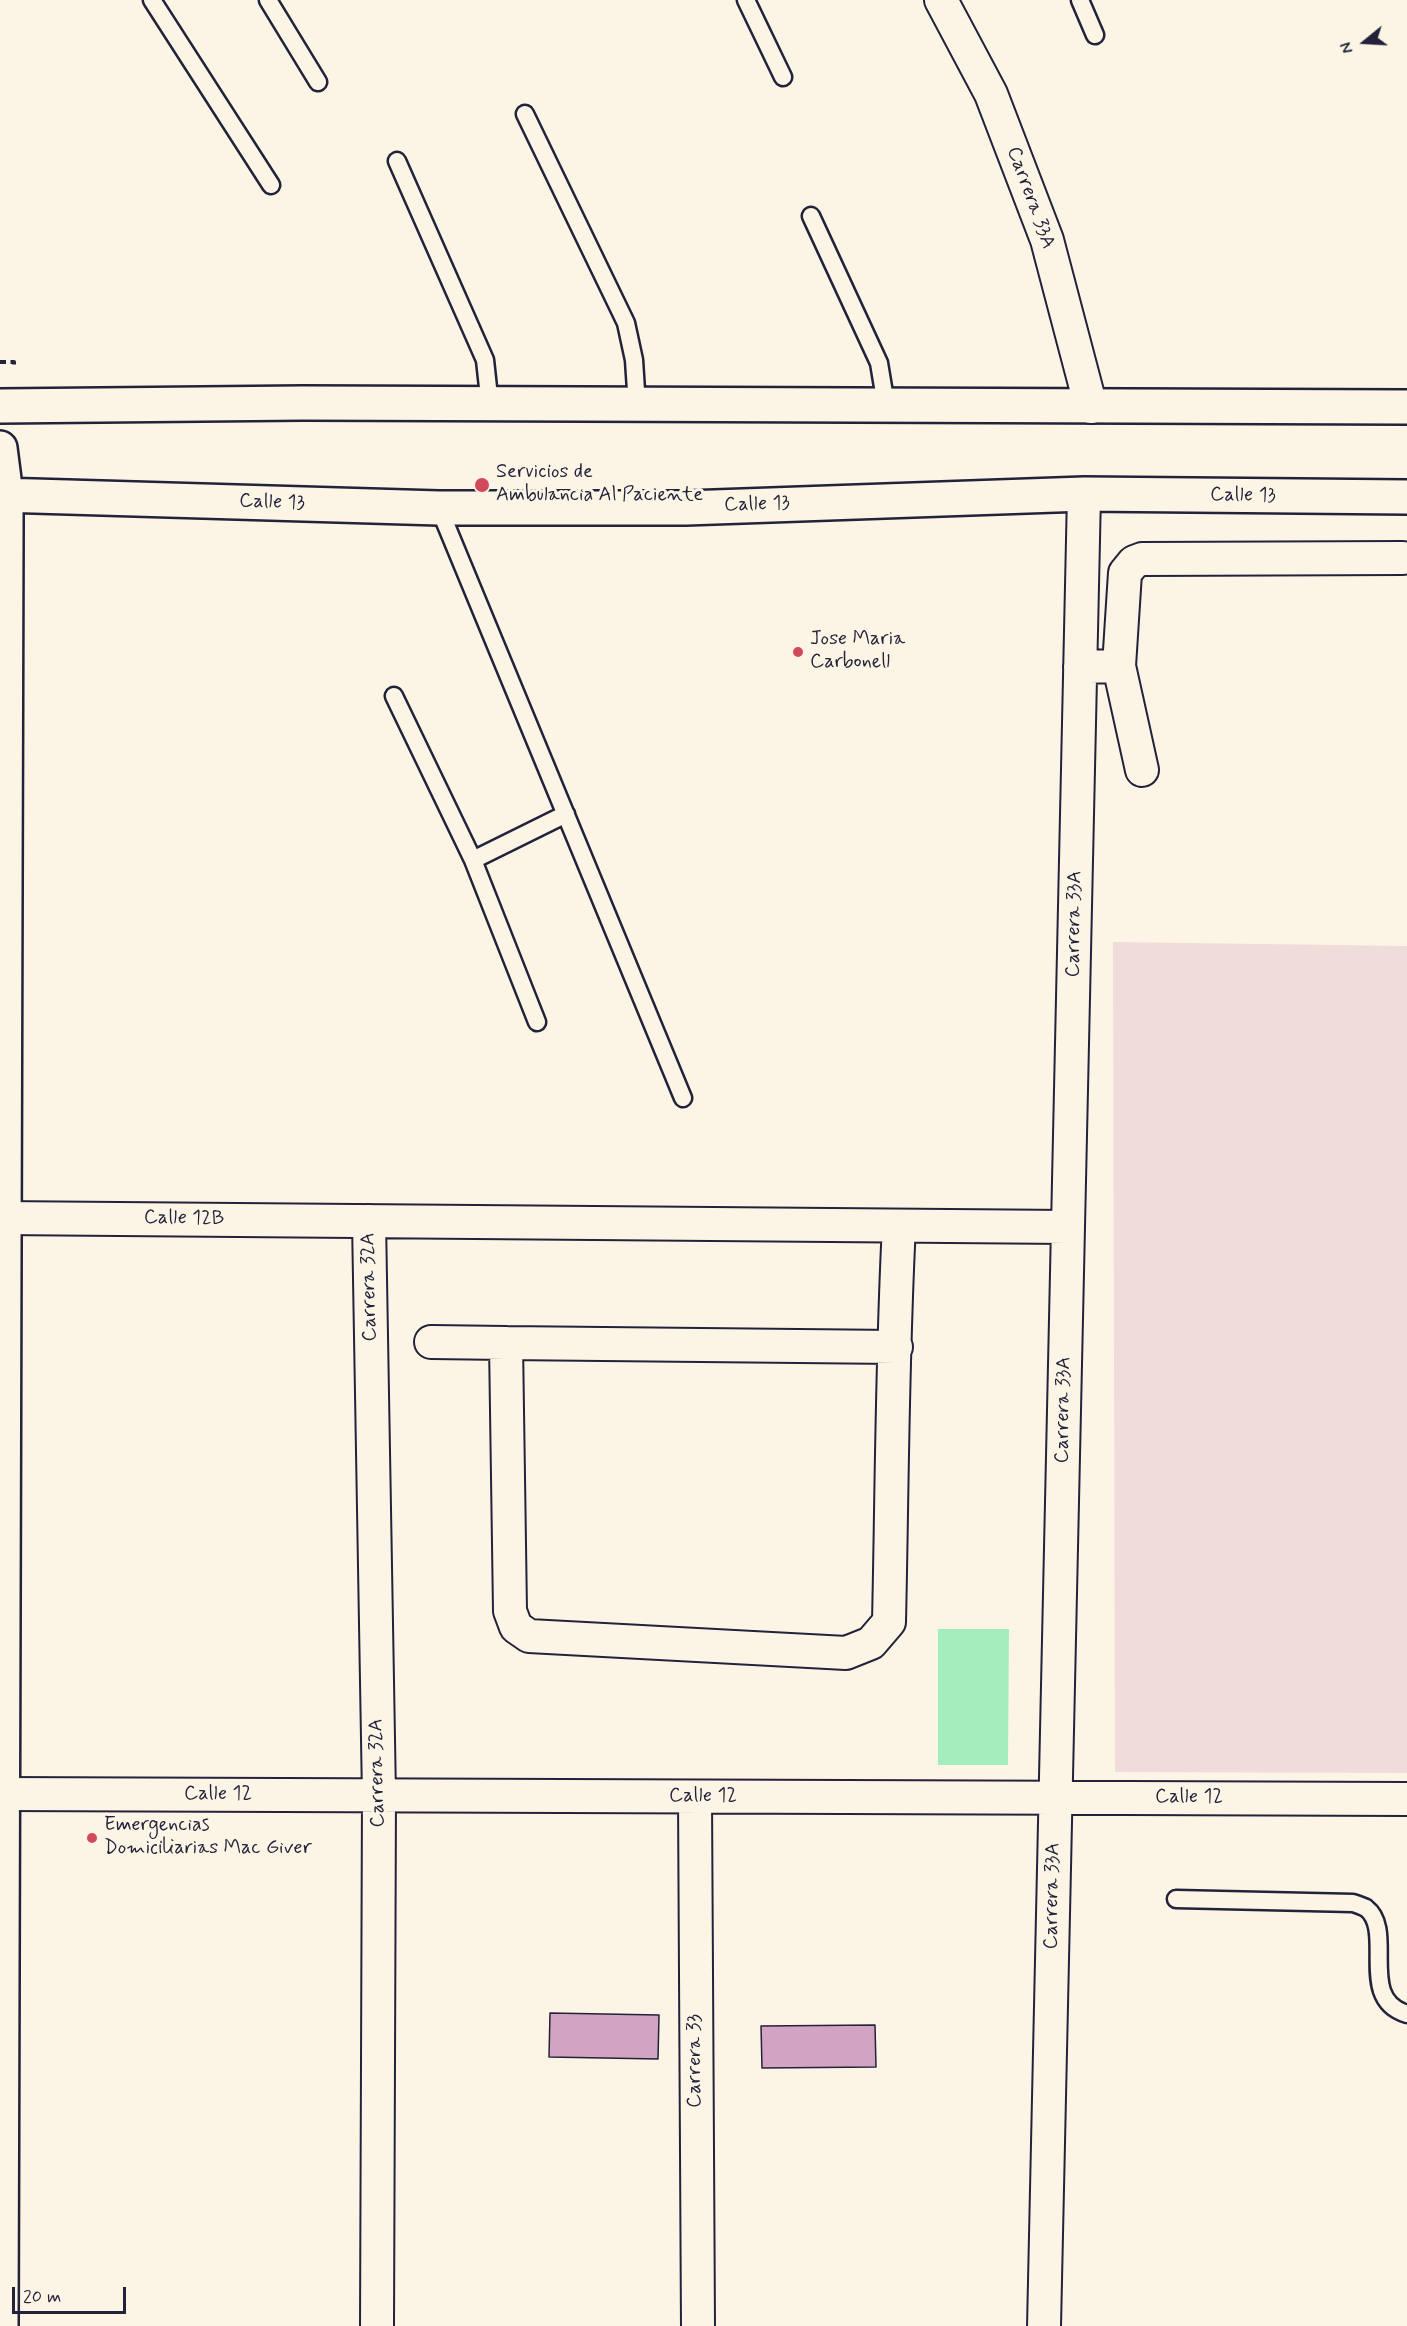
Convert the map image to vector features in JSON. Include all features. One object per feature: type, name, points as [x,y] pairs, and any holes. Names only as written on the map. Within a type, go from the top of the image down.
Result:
[{"type":"main road","points":[[0,406],[303,403],[490,406],[1407,407]]},
{"type":"main road","points":[[0,448],[3,495],[1,2326]]},
{"type":"main road","name":"Calle 13","points":[[3,495],[439,508],[686,508],[1084,494],[1407,497]]},
{"type":"street","name":"Carrera 33A","points":[[941,0],[991,94],[1047,240],[1091,407]]},
{"type":"street","name":"Carrera 33A","points":[[1044,2326],[1084,494]]},
{"type":"street","points":[[1142,770],[1119,666],[1125,573],[1134,562],[1142,559],[1403,558]]},
{"type":"street","points":[[1080,667],[1119,666]]},
{"type":"street","name":"Calle 12B","points":[[2,1218],[1068,1227]]},
{"type":"street","name":"Carrera 32A","points":[[369,1221],[379,1796],[377,2326]]},
{"type":"street","points":[[506,1343],[510,1611],[516,1627],[529,1636],[846,1653],[871,1643],[889,1622],[899,1226]]},
{"type":"street","points":[[431,1342],[896,1347]]},
{"type":"street","name":"Calle 12","points":[[1,1794],[1407,1799]]},
{"type":"street","name":"Carrera 33","points":[[695,1797],[698,2326]]},
{"type":"lane","points":[[152,0],[271,185]]},
{"type":"lane","points":[[268,0],[318,82]]},
{"type":"lane","points":[[746,0],[783,77]]},
{"type":"lane","points":[[1080,0],[1095,35]]},
{"type":"lane","points":[[525,114],[626,323],[634,360],[637,406]]},
{"type":"lane","points":[[397,160],[485,360],[490,406]]},
{"type":"lane","points":[[811,216],[879,363],[886,405]]},
{"type":"lane","points":[[439,508],[683,1098]]},
{"type":"lane","points":[[394,696],[473,860],[537,1022]]},
{"type":"lane","points":[[473,860],[566,814]]},
{"type":"lane","points":[[1176,1899],[1353,1903],[1366,1908],[1376,1923],[1380,1988],[1396,2011],[1407,2014]]},
{"type":"shaded area","points":[[1113,942],[1407,946],[1407,1773],[1115,1772]]},
{"type":"green space","points":[[938,1629],[1009,1629],[1008,1765],[938,1765]]},
{"type":"building","points":[[550,2013],[659,2015],[658,2059],[549,2057]]},
{"type":"building","points":[[875,2025],[876,2067],[762,2068],[761,2026]]},
{"type":"place","name":"Servicios de Ambulancia Al Paciente","points":[[482,485]]},
{"type":"place","name":"Jose Maria Carbonell","points":[[798,652]]},
{"type":"place","name":"Emergencias Domiciliarias Mac Giver","points":[[92,1838]]}]
